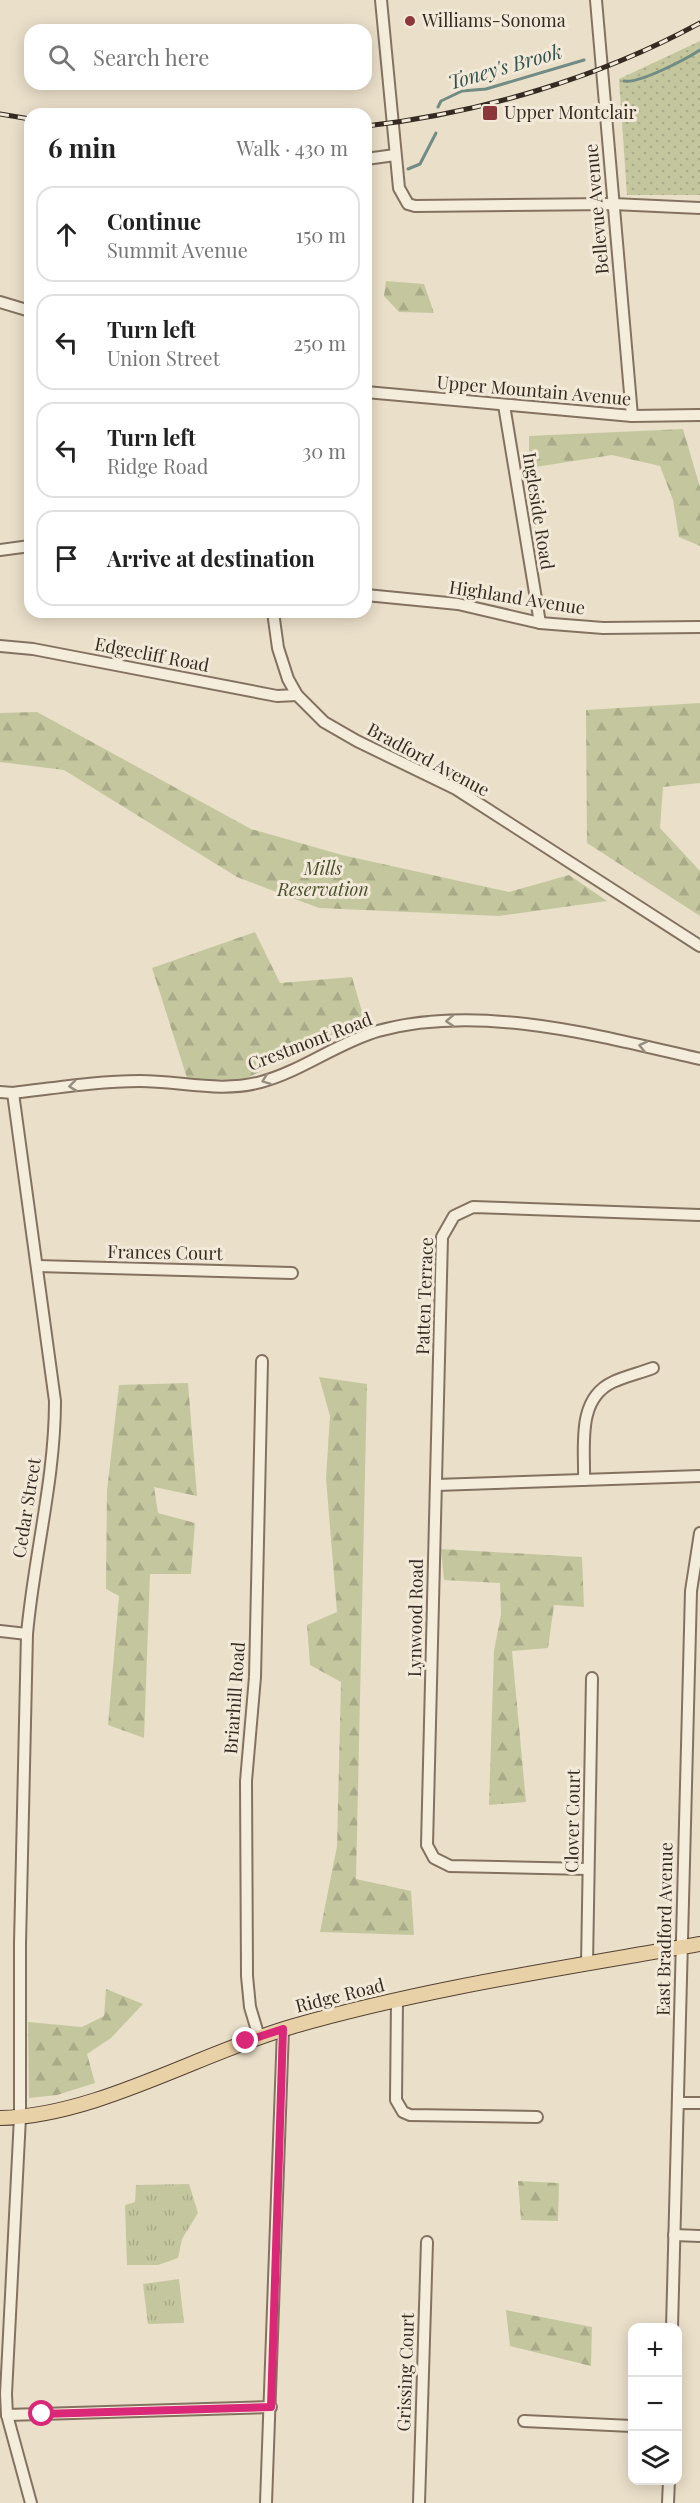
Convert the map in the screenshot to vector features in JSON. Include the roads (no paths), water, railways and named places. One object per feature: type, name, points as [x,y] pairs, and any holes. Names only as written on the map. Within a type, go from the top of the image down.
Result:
[{"type":"main road","name":"Ridge Road","points":[[0,2118],[56,2112],[92,2101],[283,2029],[397,2000],[700,1944]]},
{"type":"street","points":[[381,0],[399,188],[402,198],[408,204],[415,206],[613,204],[700,208]]},
{"type":"street","name":"Bellevue Avenue","points":[[596,0],[632,416]]},
{"type":"street","points":[[372,158],[395,155]]},
{"type":"street","points":[[0,302],[24,309]]},
{"type":"street","name":"Upper Mountain Avenue","points":[[372,393],[632,416],[700,415]]},
{"type":"street","name":"Ingleside Road","points":[[504,405],[540,623]]},
{"type":"street","points":[[0,550],[24,547]]},
{"type":"street","name":"Highland Avenue","points":[[372,597],[459,604],[540,623],[603,628],[700,627]]},
{"type":"street","name":"Bradford Avenue","points":[[274,618],[280,655],[297,695],[307,707],[340,732],[456,789],[700,946]]},
{"type":"street","name":"Edgecliff Road","points":[[0,646],[33,649],[277,696],[297,695]]},
{"type":"street","name":"Crestmont Road","points":[[0,1092],[13,1094],[93,1083],[140,1081],[220,1088],[262,1082],[377,1032],[426,1023],[462,1021],[568,1028],[700,1059]]},
{"type":"street","name":"Cedar Street","points":[[13,1094],[52,1366],[55,1419],[53,1453],[31,1590],[27,1634],[20,1944],[20,2117],[7,2415],[31,2503]]},
{"type":"street","name":"Patten Terrace","points":[[436,1485],[442,1237],[450,1221],[460,1212],[473,1207],[700,1215]]},
{"type":"street","name":"Frances Court","points":[[37,1266],[292,1273]]},
{"type":"street","name":"Briarhill Road","points":[[260,2037],[250,2007],[247,1976],[246,1781],[255,1677],[262,1361]]},
{"type":"street","points":[[584,1480],[585,1422],[592,1401],[613,1382],[653,1368]]},
{"type":"street","points":[[436,1485],[700,1476]]},
{"type":"street","name":"Lynwood Road","points":[[436,1485],[429,1850],[437,1861],[450,1866],[588,1869]]},
{"type":"street","name":"East Bradford Avenue","points":[[672,2323],[688,1662],[691,1582],[700,1533]]},
{"type":"street","points":[[0,1631],[27,1634]]},
{"type":"street","points":[[688,1662],[700,1663]]},
{"type":"street","name":"Clover Court","points":[[587,1964],[592,1678]]},
{"type":"street","points":[[397,2000],[396,2100],[403,2112],[410,2115],[537,2117]]},
{"type":"street","points":[[266,2503],[283,2029]]},
{"type":"street","points":[[678,2103],[700,2103]]},
{"type":"street","points":[[674,2235],[700,2236]]},
{"type":"street","name":"Grissing Court","points":[[419,2503],[427,2242]]},
{"type":"street","points":[[7,2415],[271,2407]]},
{"type":"street","points":[[524,2421],[628,2426]]},
{"type":"street","points":[[668,2503],[669,2485]]},
{"type":"waterway","name":"Toney's Brook","points":[[624,81],[651,75],[700,50]]},
{"type":"waterway","name":"Toney's Brook","points":[[438,107],[441,101],[462,91],[486,89],[584,60]]},
{"type":"waterway","name":"Toney's Brook","points":[[408,169],[420,164],[436,133]]},
{"type":"railway","points":[[372,125],[452,112],[538,90],[621,60],[700,23]]},
{"type":"railway","points":[[0,114],[24,118]]},
{"type":"place","name":"Williams-Sonoma","points":[[410,21]]},
{"type":"place","name":"Upper Montclair","points":[[490,113]]},
{"type":"park label","name":"Mills Reservation","points":[[323,879]]}]
